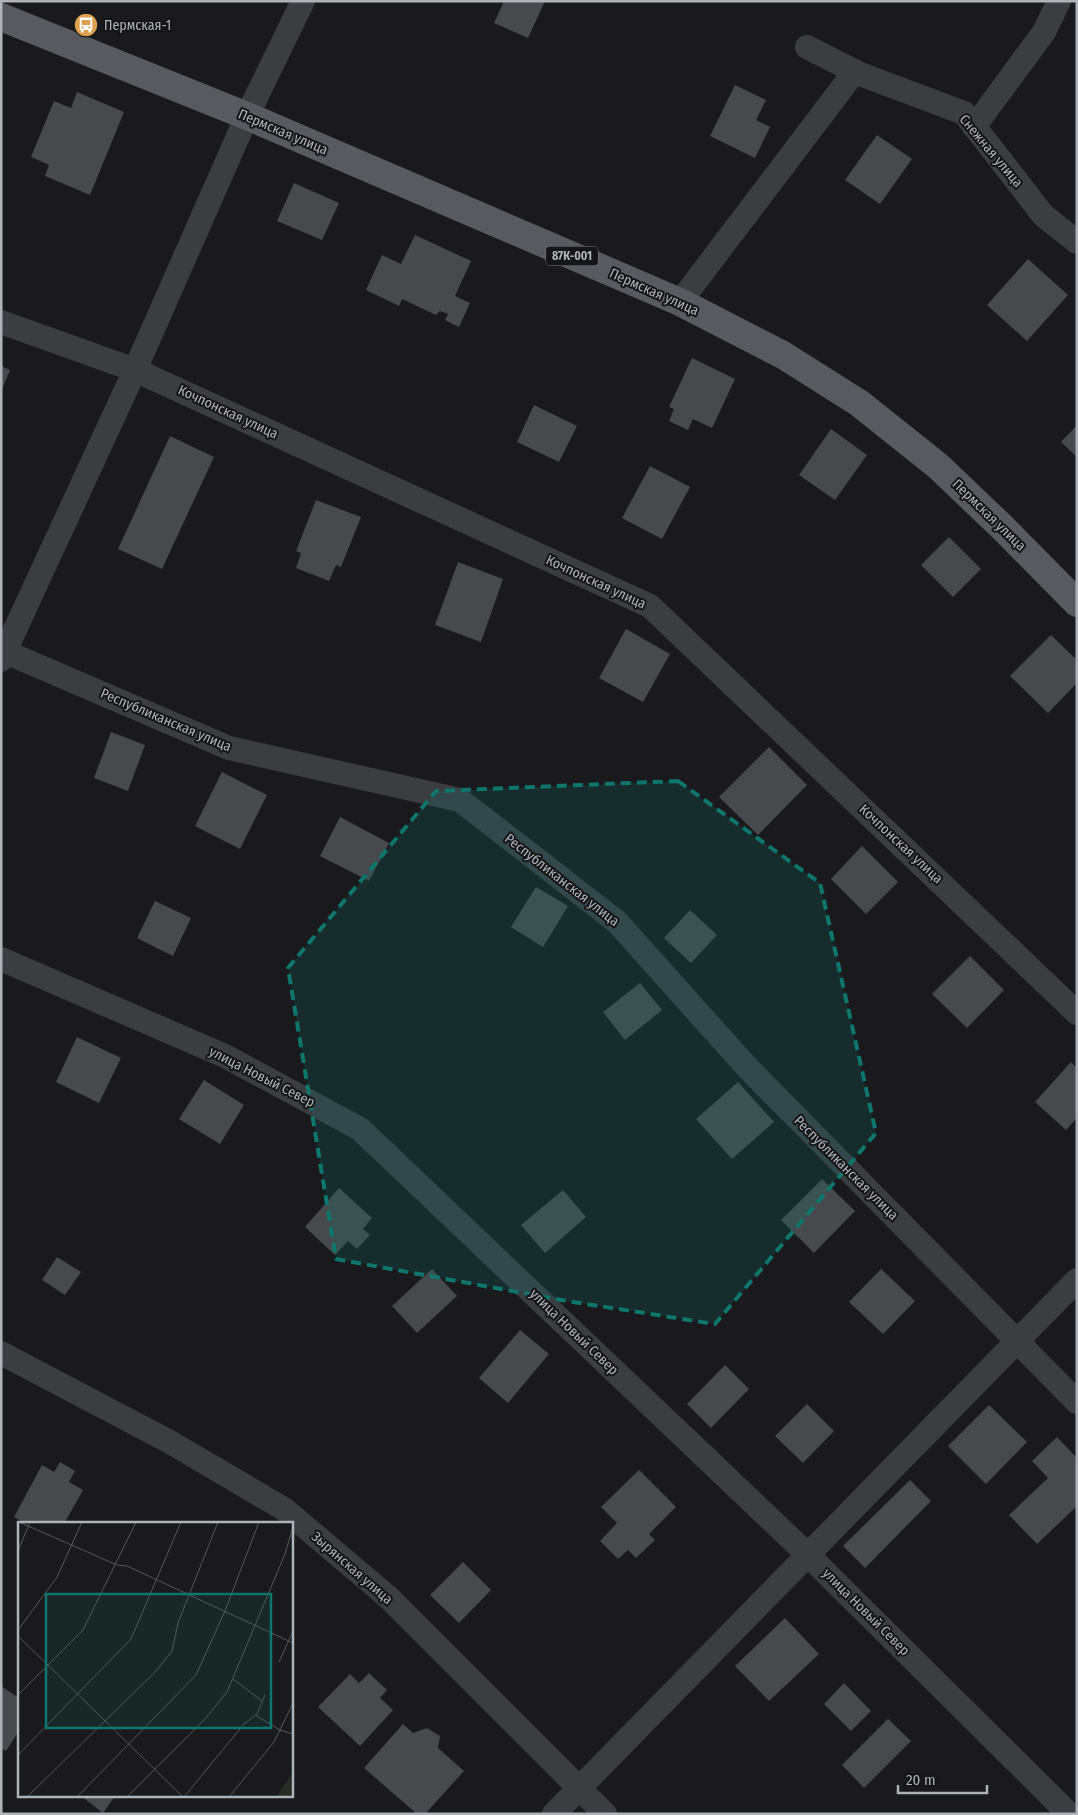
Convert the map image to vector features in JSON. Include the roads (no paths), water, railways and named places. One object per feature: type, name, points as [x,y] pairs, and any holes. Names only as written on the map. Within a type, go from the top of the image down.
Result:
[{"type":"main road","name":"Пермская улица","points":[[1,17],[247,116],[680,302],[783,356],[859,403],[938,466],[1077,602]]},
{"type":"street","points":[[2,654],[135,370],[247,116],[303,1]]},
{"type":"street","points":[[974,127],[1044,32],[1059,1]]},
{"type":"street","name":"Снежная улица","points":[[808,47],[855,71],[964,113],[1043,215],[1077,242]]},
{"type":"street","points":[[680,302],[855,71]]},
{"type":"street","name":"Кочпонская улица","points":[[1,322],[135,370],[650,606],[1077,1013]]},
{"type":"street","name":"Республиканская улица","points":[[2,654],[229,748],[460,800],[617,922],[745,1065],[1077,1402]]},
{"type":"street","name":"улица Новый Север","points":[[1,959],[225,1056],[360,1129],[808,1555],[1069,1814]]},
{"type":"street","points":[[554,1814],[1077,1280]]},
{"type":"street","name":"Зырянская улица","points":[[1,1353],[170,1442],[284,1509],[388,1597],[605,1814]]},
{"type":"place","name":"Пермская-1","points":[[86,25]]}]
